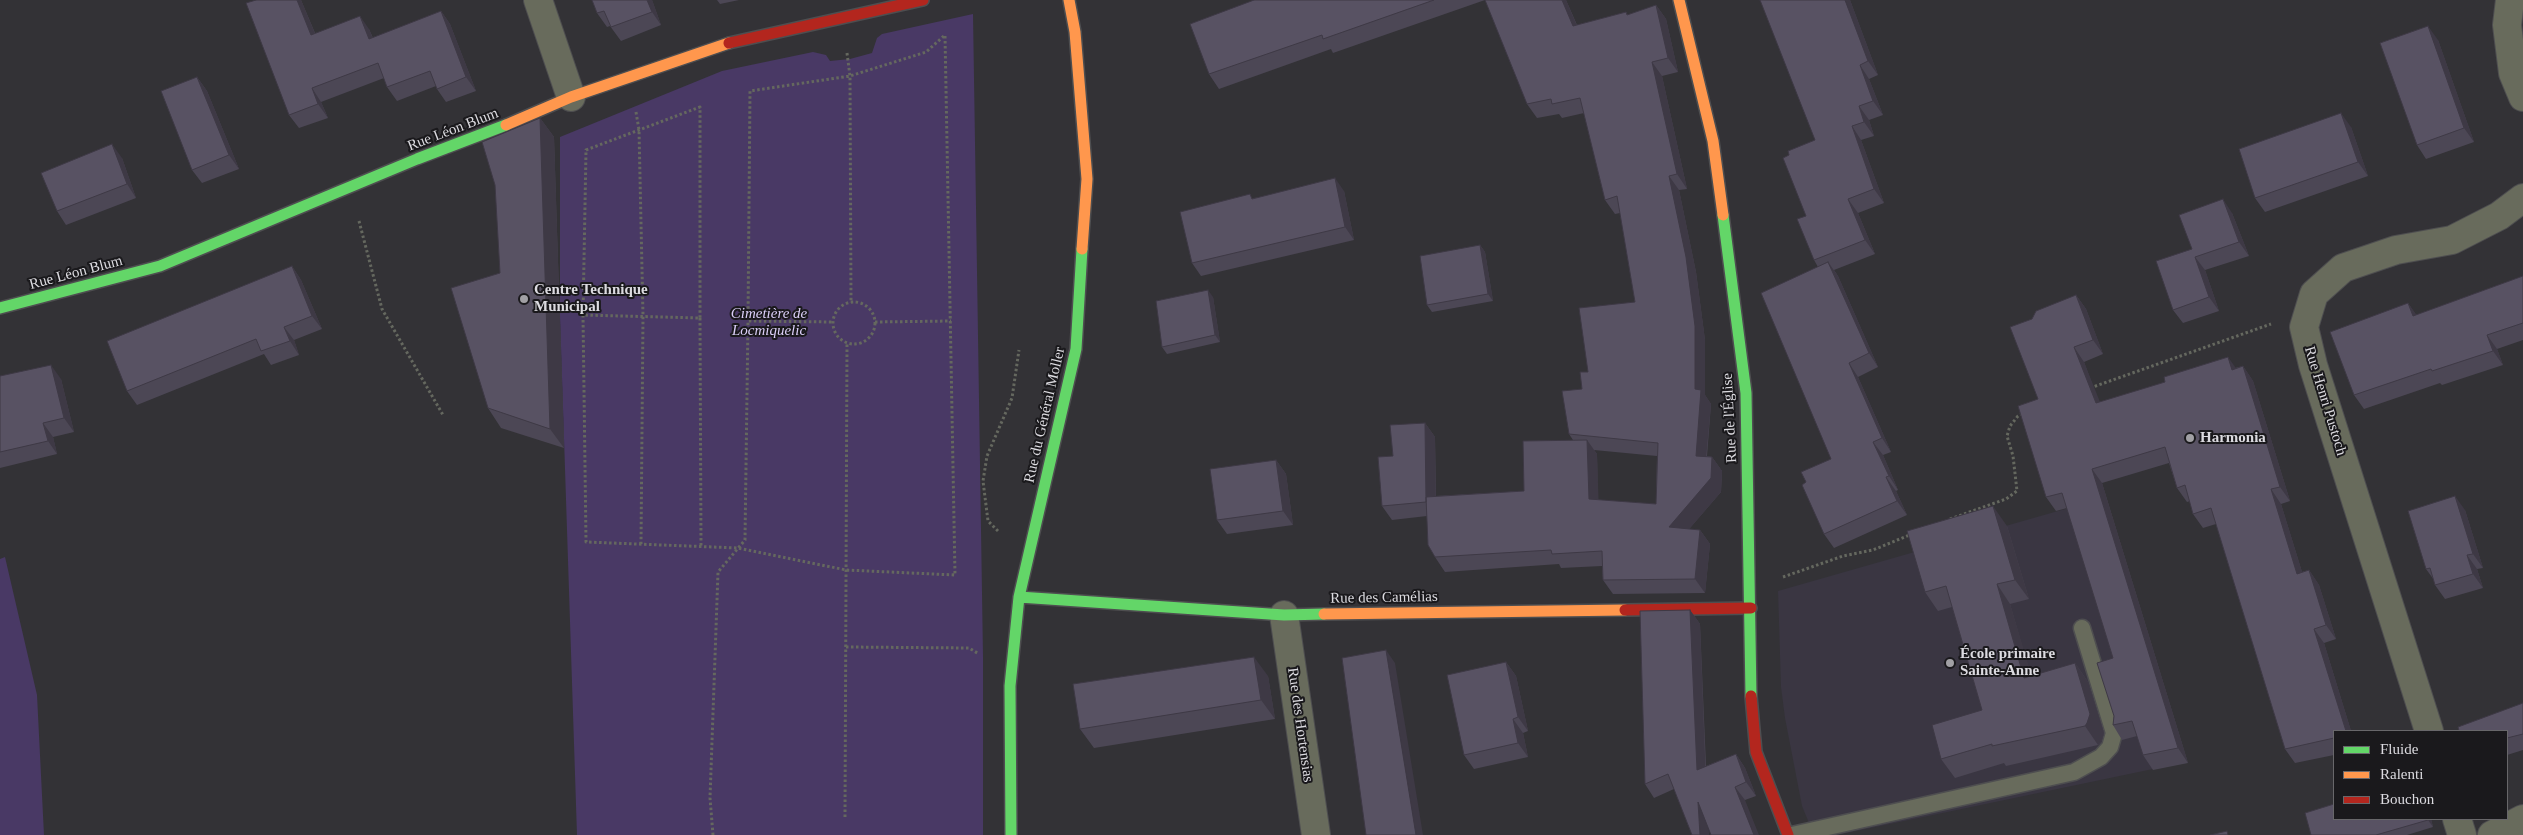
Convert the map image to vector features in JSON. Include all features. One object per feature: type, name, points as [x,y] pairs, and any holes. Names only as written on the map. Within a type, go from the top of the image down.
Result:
[{"type":"street","points":[[538,0],[571,97]]},
{"type":"street","name":"Rue Léon Blum","points":[[0,308],[160,266],[350,187],[539,112],[571,97],[715,46],[923,0]]},
{"type":"street","name":"Rue du Général Moller","points":[[1011,835],[1010,686],[1018,597],[1076,349],[1087,179],[1075,32],[1069,0]]},
{"type":"street","name":"Rue de l'Église","points":[[1679,0],[1713,141],[1746,393],[1752,704],[1756,752],[1788,835]]},
{"type":"street","points":[[2510,0],[2507,25],[2513,73],[2523,97]]},
{"type":"street","name":"Rue Henri Pustoch","points":[[2429,730],[2313,365],[2304,327],[2314,294],[2343,268],[2396,250],[2452,240],[2499,216],[2523,198]]},
{"type":"street","name":"Rue des Camélias","points":[[1018,597],[1284,615],[1751,608]]},
{"type":"street","name":"Rue des Hortensias","points":[[1284,615],[1316,835]]},
{"type":"street","points":[[2492,835],[2523,819]]},
{"type":"street","points":[[2457,820],[2462,835]]},
{"type":"lane","points":[[1792,835],[2074,772],[2101,757],[2110,746],[2114,733],[2082,628]]},
{"type":"path","points":[[833,20],[850,59],[851,302]]},
{"type":"path","points":[[701,547],[700,107],[586,150],[582,315],[586,542],[701,547],[738,548],[846,570],[955,575],[945,36],[926,52],[850,76],[750,91],[745,540],[738,548],[718,572],[710,798],[713,835]]},
{"type":"path","points":[[635,107],[640,130],[644,316],[641,544]]},
{"type":"path","points":[[350,187],[382,309],[443,415]]},
{"type":"path","points":[[851,302],[865,305],[870,310],[875,322],[871,336],[860,344],[847,343],[836,335],[833,322],[839,309],[851,302]]},
{"type":"path","points":[[582,315],[700,318]]},
{"type":"path","points":[[2084,391],[2275,323],[2307,317]]},
{"type":"path","points":[[748,321],[833,322]]},
{"type":"path","points":[[875,322],[951,321]]},
{"type":"path","points":[[845,816],[847,343]]},
{"type":"path","points":[[1019,350],[1012,398],[987,456],[983,481],[988,521],[1027,559]]},
{"type":"path","points":[[1948,520],[2006,500],[2017,491],[2017,477],[2007,436],[2010,426],[2018,416],[2032,410]]},
{"type":"path","points":[[1750,578],[1784,577],[1843,556],[1873,550],[1913,533]]},
{"type":"path","points":[[846,647],[968,648],[983,657],[1010,686]]},
{"type":"shaded area","name":"École primaire Sainte-Anne","points":[[2072,507],[2153,769],[1837,835],[1814,835],[1802,806],[1785,718],[1781,687],[1778,591]]},
{"type":"green space","name":"Cimetière de Locmiquelic","points":[[973,14],[983,657],[983,835],[577,835],[560,316],[560,137],[722,71],[813,52],[826,55],[830,61],[850,59],[872,53],[877,38],[882,34]]},
{"type":"green space","points":[[5,557],[37,695],[44,835],[0,835],[0,559]]},
{"type":"building","points":[[256,0],[297,0],[311,35],[360,16],[369,39],[441,11],[466,77],[437,89],[430,71],[387,87],[378,63],[312,88],[318,104],[289,115],[246,3]]},
{"type":"building","points":[[592,0],[647,0],[652,12],[611,27],[604,11],[597,13]]},
{"type":"building","points":[[1254,0],[1434,0],[1323,39],[1322,35],[1209,74],[1190,24]]},
{"type":"building","points":[[1485,0],[1562,0],[1573,26],[1626,12],[1627,15],[1656,5],[1668,58],[1652,62],[1677,174],[1669,176],[1686,257],[1695,326],[1695,389],[1701,390],[1696,456],[1712,457],[1711,478],[1669,527],[1700,530],[1695,579],[1603,580],[1602,551],[1552,554],[1551,550],[1435,557],[1428,545],[1426,497],[1524,491],[1523,441],[1587,440],[1589,499],[1656,504],[1658,443],[1569,434],[1562,391],[1582,389],[1580,372],[1588,372],[1579,308],[1635,302],[1617,196],[1605,200],[1580,98],[1552,104],[1551,99],[1527,104]]},
{"type":"building","points":[[1760,0],[1845,0],[1868,61],[1860,65],[1873,101],[1859,106],[1864,122],[1852,126],[1874,189],[1848,199],[1865,240],[1814,260],[1797,219],[1806,216],[1783,158],[1789,155],[1788,151],[1815,140]]},
{"type":"building","points":[[2428,26],[2464,128],[2417,145],[2380,43]]},
{"type":"building","points":[[197,77],[229,155],[192,170],[161,91]]},
{"type":"building","points":[[2341,113],[2358,162],[2255,198],[2239,149]]},
{"type":"building","name":"Centre Technique Municipal","points":[[540,118],[550,429],[488,408],[451,288],[500,273],[495,185],[482,142]]},
{"type":"building","points":[[112,144],[127,184],[57,211],[41,173]]},
{"type":"building","points":[[1335,178],[1345,227],[1192,263],[1180,212],[1250,194],[1252,199]]},
{"type":"building","points":[[2223,199],[2239,242],[2195,257],[2209,297],[2173,310],[2156,261],[2192,249],[2179,215]]},
{"type":"building","points":[[1480,245],[1488,294],[1427,305],[1420,256]]},
{"type":"building","points":[[1828,262],[1869,353],[1849,363],[1882,438],[1873,442],[1889,476],[1886,477],[1897,501],[1824,534],[1802,485],[1806,482],[1801,472],[1831,459],[1761,293]]},
{"type":"building","points":[[292,266],[312,316],[284,327],[290,341],[261,351],[256,339],[127,391],[107,341]]},
{"type":"building","points":[[2523,276],[2523,323],[2487,335],[2493,351],[2432,371],[2431,369],[2354,395],[2330,332],[2408,303],[2413,316]]},
{"type":"building","points":[[1208,290],[1215,335],[1162,347],[1156,301]]},
{"type":"building","points":[[2076,295],[2093,340],[2074,347],[2096,403],[2165,382],[2164,377],[2228,357],[2232,370],[2243,366],[2280,487],[2271,489],[2297,574],[2309,570],[2326,625],[2314,629],[2346,730],[2333,730],[2333,738],[2285,749],[2211,508],[2193,514],[2185,485],[2177,488],[2165,447],[2092,469],[2178,748],[2143,755],[2132,721],[2113,725],[2114,716],[2097,663],[2113,658],[2062,493],[2046,497],[2018,406],[2038,399],[2010,327],[2032,319],[2036,311]]},
{"type":"building","points":[[51,365],[64,418],[43,423],[48,441],[0,452],[0,376]]},
{"type":"building","points":[[1425,423],[1426,502],[1382,506],[1378,457],[1393,456],[1390,425]]},
{"type":"building","points":[[1276,460],[1283,511],[1217,520],[1210,469]]},
{"type":"building","points":[[2455,496],[2473,554],[2467,555],[2473,574],[2435,585],[2430,568],[2426,569],[2408,511]]},
{"type":"building","points":[[1993,506],[2015,580],[1997,584],[2024,678],[2075,663],[2090,714],[2085,726],[1992,746],[1992,744],[1941,759],[1932,725],[1982,710],[1946,586],[1925,592],[1907,531]]},
{"type":"building","points":[[1690,610],[1697,770],[1736,754],[1746,782],[1735,787],[1754,835],[1711,835],[1698,802],[1700,835],[1692,835],[1668,774],[1645,784],[1640,611]]},
{"type":"building","points":[[1386,650],[1416,835],[1366,835],[1342,658]]},
{"type":"building","points":[[1254,657],[1261,700],[1080,729],[1073,684]]},
{"type":"building","points":[[1506,662],[1518,717],[1513,719],[1518,743],[1464,755],[1447,675]]},
{"type":"building","points":[[2523,703],[2523,734],[2508,738],[2508,730],[2459,730],[2458,727]]},
{"type":"building","points":[[2333,804],[2333,820],[2428,820],[2376,835],[2311,835],[2305,813]]},
{"type":"building","points":[[2227,831],[2228,835],[2210,835]]},
{"type":"traffic: fast","points":[[0,308],[160,266],[417,159],[506,125]]},
{"type":"traffic: fast","points":[[1723,215],[1746,393],[1751,696]]},
{"type":"traffic: fast","points":[[1011,835],[1010,686],[1019,597],[1076,349],[1082,249]]},
{"type":"traffic: fast","points":[[1019,597],[1284,615],[1324,614]]},
{"type":"traffic: slow","points":[[1069,0],[1075,32],[1087,179],[1082,249]]},
{"type":"traffic: slow","points":[[1679,0],[1713,141],[1723,215]]},
{"type":"traffic: slow","points":[[506,125],[571,97],[729,43]]},
{"type":"traffic: slow","points":[[1324,614],[1625,610]]},
{"type":"traffic: jam","points":[[729,43],[923,0]]},
{"type":"traffic: jam","points":[[1625,610],[1751,608]]},
{"type":"traffic: jam","points":[[1751,696],[1756,752],[1788,835]]},
{"type":"place","name":"Centre Technique Municipal","points":[[524,299]]},
{"type":"place","name":"Harmonia","points":[[2190,438]]},
{"type":"place","name":"École primaire Sainte-Anne","points":[[1950,663]]}]
